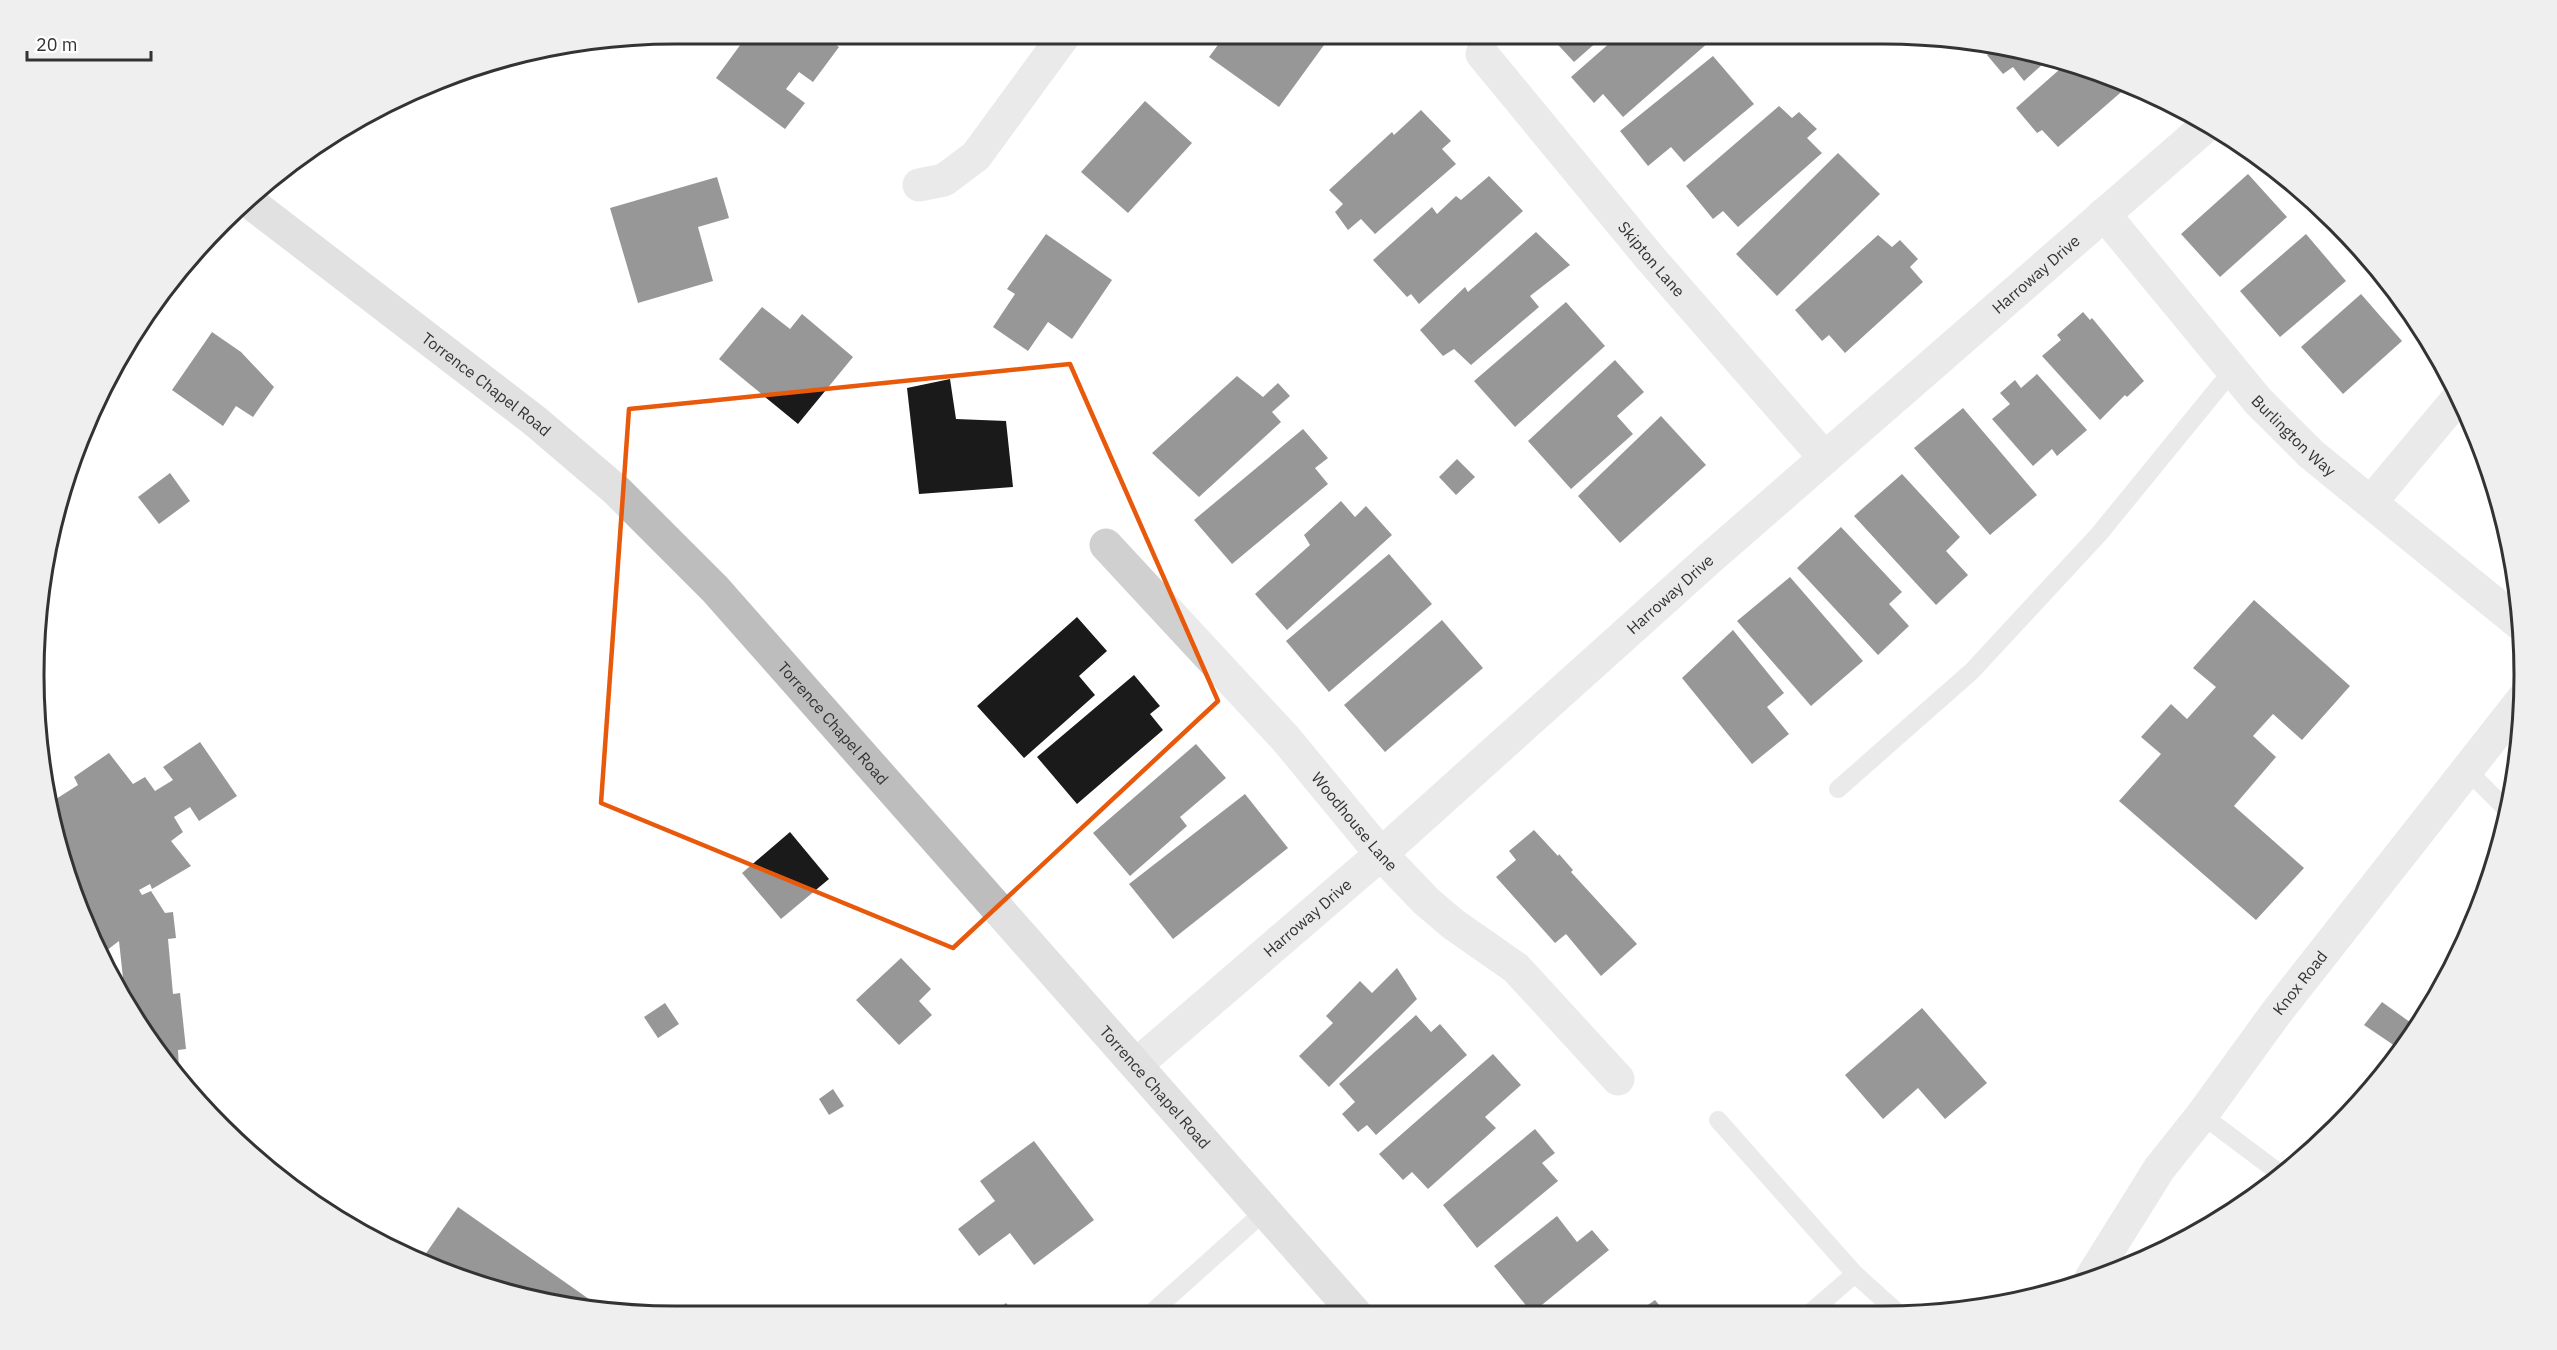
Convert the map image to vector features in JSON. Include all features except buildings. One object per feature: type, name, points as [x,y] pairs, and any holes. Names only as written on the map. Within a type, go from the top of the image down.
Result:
[{"type":"street","points":[[919,185],[944,180],[976,156],[1058,44]]},
{"type":"street","name":"Skipton Lane","points":[[1482,54],[1652,259],[1825,458]]},
{"type":"street","name":"Harroway Drive","points":[[1136,1065],[1381,854],[1825,458],[2201,130]]},
{"type":"street","name":"Torrence Chapel Road","points":[[253,205],[535,421],[616,490],[715,589],[1349,1306]]},
{"type":"street","name":"Burlington Way","points":[[2104,214],[2258,401],[2311,454],[2510,616]]},
{"type":"street","points":[[2371,502],[2452,405]]},
{"type":"street","name":"Woodhouse Lane","points":[[1106,545],[1286,739],[1381,854],[1426,901],[1453,924],[1516,968],[1618,1079]]},
{"type":"street","name":"Knox Road","points":[[2097,1268],[2159,1169],[2202,1115],[2276,1013],[2512,713]]},
{"type":"lane","points":[[1838,789],[1972,671],[2099,534],[2232,370]]},
{"type":"lane","points":[[2467,770],[2500,803]]},
{"type":"lane","points":[[2202,1115],[2274,1169]]},
{"type":"lane","points":[[1718,1119],[1855,1275],[1890,1306]]},
{"type":"lane","points":[[1159,1306],[1265,1211]]},
{"type":"lane","points":[[1818,1306],[1855,1275]]},
{"type":"highlighted area","points":[[1070,364],[1218,701],[953,948],[601,803],[629,409]]}]
